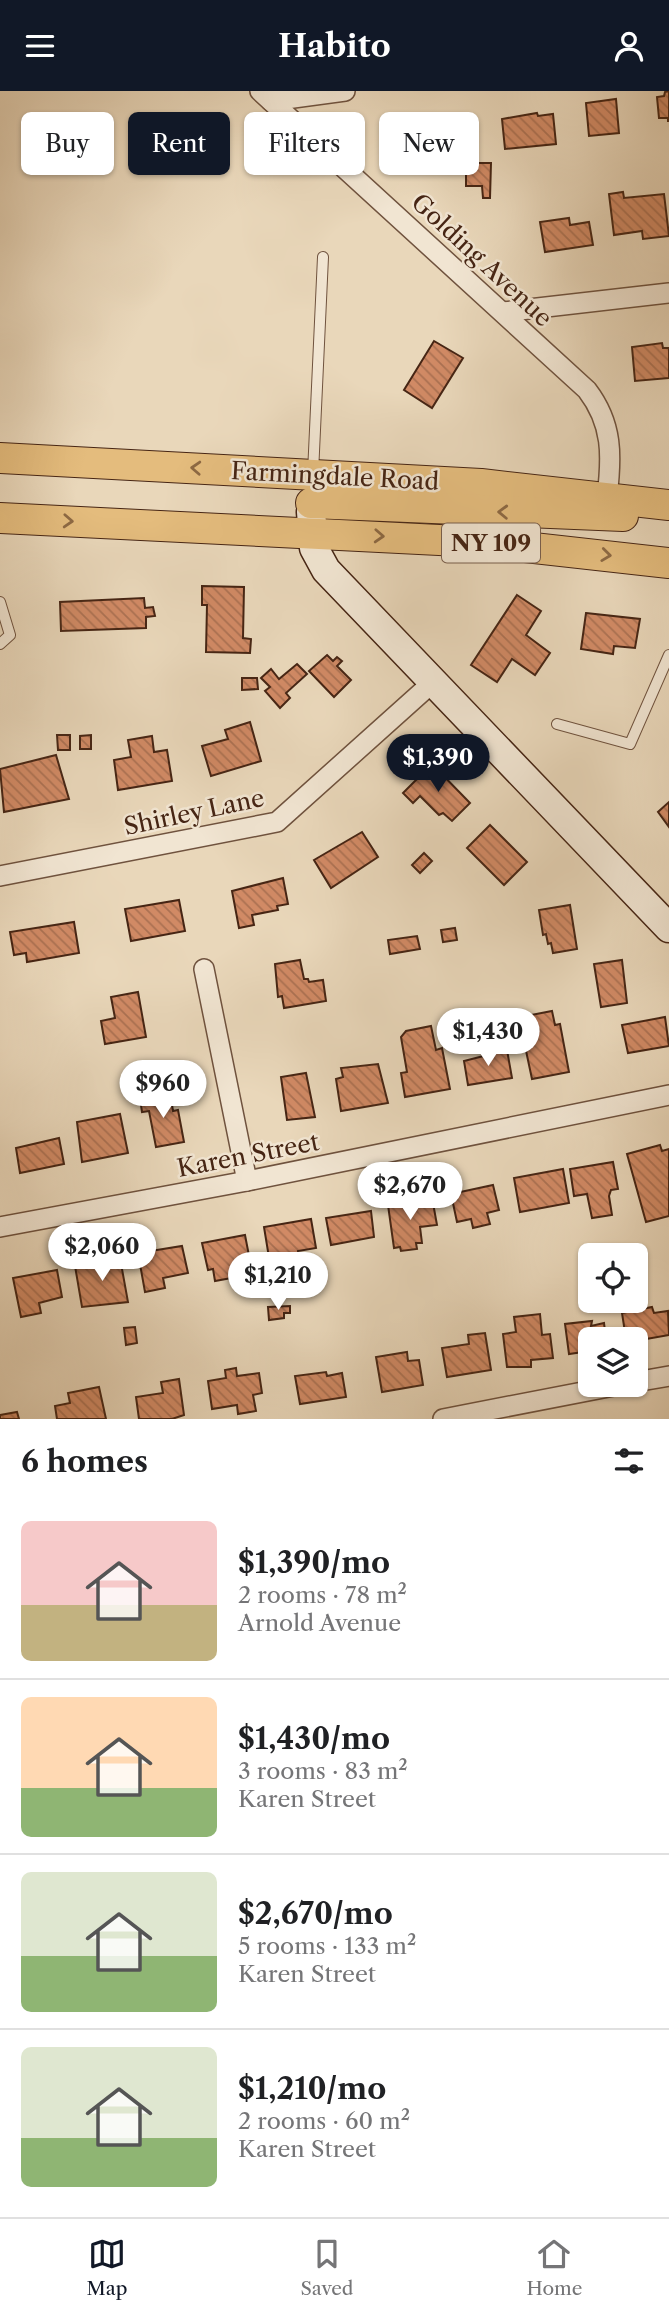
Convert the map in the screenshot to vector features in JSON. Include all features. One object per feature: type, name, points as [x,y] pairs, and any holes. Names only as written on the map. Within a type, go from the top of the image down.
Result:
[{"type":"main road","name":"Farmingdale Road","points":[[0,458],[312,503],[515,545],[669,563]]},
{"type":"main road","name":"Farmingdale Road","points":[[0,517],[312,503],[481,484],[669,505]]},
{"type":"main road","points":[[312,503],[565,515],[625,516],[669,512]]},
{"type":"street","points":[[265,96],[345,91]]},
{"type":"street","name":"Golding Avenue","points":[[265,96],[587,390],[600,408],[608,428],[610,446],[607,497]]},
{"type":"street","points":[[503,312],[669,293]]},
{"type":"street","points":[[312,503],[314,548],[326,570],[669,928]]},
{"type":"street","name":"Shirley Lane","points":[[0,876],[277,821],[432,683]]},
{"type":"street","points":[[204,969],[247,1181]]},
{"type":"street","name":"Karen Street","points":[[0,1227],[247,1181],[669,1095]]},
{"type":"street","points":[[648,1379],[669,1375]]},
{"type":"street","points":[[443,1419],[578,1393]]},
{"type":"lane","points":[[312,503],[323,257]]},
{"type":"lane","points":[[0,602],[9,635],[0,644]]},
{"type":"lane","points":[[557,724],[630,744],[669,655]]},
{"type":"building","points":[[669,91],[668,121],[668,118],[659,118],[657,97],[664,96],[665,92]]},
{"type":"building","points":[[616,99],[619,133],[589,136],[586,103]]},
{"type":"building","points":[[537,113],[538,116],[553,114],[556,144],[505,149],[502,119]]},
{"type":"building","points":[[479,163],[491,163],[490,198],[483,198],[482,186],[466,186],[466,175],[479,175]]},
{"type":"building","points":[[623,192],[624,198],[664,194],[669,236],[643,239],[642,231],[614,235],[609,194]]},
{"type":"building","points":[[569,218],[570,225],[589,222],[593,245],[545,252],[540,222]]},
{"type":"building","points":[[434,341],[463,358],[432,408],[404,390]]},
{"type":"building","points":[[662,343],[663,348],[669,348],[669,378],[635,381],[632,347]]},
{"type":"building","points":[[202,586],[244,587],[243,638],[251,639],[250,653],[206,652],[207,605],[202,605]]},
{"type":"building","points":[[517,595],[541,611],[526,635],[550,653],[535,675],[512,659],[497,682],[471,665]]},
{"type":"building","points":[[144,598],[145,608],[153,607],[155,616],[146,617],[146,628],[61,631],[60,602]]},
{"type":"building","points":[[586,613],[640,619],[635,648],[614,646],[613,654],[581,649]]},
{"type":"building","points":[[327,655],[333,661],[337,657],[342,661],[337,666],[351,680],[334,697],[309,671]]},
{"type":"building","points":[[297,664],[307,674],[286,693],[290,698],[280,708],[265,691],[270,687],[261,678],[271,669],[279,679]]},
{"type":"building","points":[[242,678],[257,678],[258,689],[242,690]]},
{"type":"building","points":[[250,722],[261,761],[211,776],[202,746],[228,739],[225,730]]},
{"type":"building","points":[[57,735],[70,735],[70,750],[58,750]]},
{"type":"building","points":[[91,735],[91,749],[80,749],[80,736]]},
{"type":"building","points":[[152,736],[154,752],[167,750],[172,781],[118,790],[114,760],[131,757],[128,740]]},
{"type":"building","points":[[56,755],[69,799],[4,812],[0,769]]},
{"type":"building","points":[[432,764],[470,803],[452,821],[443,813],[439,815],[420,796],[413,803],[403,793]]},
{"type":"building","points":[[669,802],[669,827],[658,812]]},
{"type":"building","points":[[490,825],[527,862],[504,885],[467,848]]},
{"type":"building","points":[[362,832],[378,857],[331,888],[314,860]]},
{"type":"building","points":[[424,853],[432,861],[420,873],[412,865]]},
{"type":"building","points":[[283,878],[288,904],[277,906],[278,910],[252,915],[254,925],[239,928],[232,891]]},
{"type":"building","points":[[179,900],[185,931],[131,941],[125,909]]},
{"type":"building","points":[[570,905],[577,949],[553,953],[546,934],[543,935],[539,910]]},
{"type":"building","points":[[74,922],[79,953],[27,962],[26,953],[14,955],[10,932]]},
{"type":"building","points":[[455,928],[457,940],[443,942],[441,930]]},
{"type":"building","points":[[417,936],[420,949],[390,954],[388,940]]},
{"type":"building","points":[[300,960],[304,979],[309,982],[323,980],[326,1001],[284,1008],[282,996],[278,997],[275,964]]},
{"type":"building","points":[[622,960],[627,1003],[601,1007],[594,964]]},
{"type":"building","points":[[138,992],[146,1037],[105,1044],[101,1021],[115,1018],[111,997]]},
{"type":"building","points":[[552,1011],[555,1025],[560,1024],[569,1072],[532,1079],[525,1046],[531,1045],[529,1036],[535,1035],[531,1015]]},
{"type":"building","points":[[665,1017],[669,1046],[628,1053],[622,1025]]},
{"type":"building","points":[[431,1026],[436,1050],[442,1048],[450,1089],[405,1097],[401,1073],[407,1072],[401,1037],[406,1031]]},
{"type":"building","points":[[507,1050],[512,1078],[468,1085],[464,1061]]},
{"type":"building","points":[[378,1064],[388,1103],[341,1111],[336,1079],[343,1077],[341,1068]]},
{"type":"building","points":[[306,1073],[315,1117],[287,1120],[281,1077]]},
{"type":"building","points":[[170,1093],[173,1111],[178,1110],[184,1142],[156,1147],[149,1111],[142,1112],[140,1098]]},
{"type":"building","points":[[120,1114],[128,1153],[82,1162],[77,1122]]},
{"type":"building","points":[[59,1138],[64,1164],[20,1173],[16,1148]]},
{"type":"building","points":[[660,1145],[662,1151],[669,1149],[669,1216],[646,1222],[627,1154]]},
{"type":"building","points":[[613,1162],[618,1189],[611,1190],[609,1196],[612,1215],[592,1218],[587,1194],[574,1196],[570,1169]]},
{"type":"building","points":[[563,1169],[569,1203],[520,1212],[514,1178]]},
{"type":"building","points":[[493,1185],[499,1210],[487,1213],[490,1224],[473,1228],[471,1219],[457,1222],[451,1194]]},
{"type":"building","points":[[424,1198],[425,1205],[433,1203],[437,1225],[420,1227],[422,1243],[416,1243],[417,1249],[401,1251],[400,1247],[394,1248],[388,1205]]},
{"type":"building","points":[[371,1211],[374,1237],[331,1245],[326,1218]]},
{"type":"building","points":[[311,1219],[316,1248],[298,1251],[302,1271],[272,1276],[264,1227]]},
{"type":"building","points":[[245,1235],[250,1261],[234,1264],[237,1277],[215,1281],[213,1269],[208,1270],[202,1243]]},
{"type":"building","points":[[182,1246],[188,1273],[163,1278],[165,1288],[145,1292],[138,1253]]},
{"type":"building","points":[[120,1258],[128,1302],[82,1307],[75,1266]]},
{"type":"building","points":[[57,1270],[62,1297],[39,1303],[41,1313],[21,1317],[13,1278]]},
{"type":"building","points":[[290,1306],[290,1313],[284,1313],[284,1318],[269,1320],[268,1307]]},
{"type":"building","points":[[652,1307],[654,1313],[668,1311],[669,1335],[648,1339],[648,1327],[624,1327],[622,1313],[648,1313],[648,1308]]},
{"type":"building","points":[[540,1314],[542,1335],[550,1334],[553,1358],[531,1360],[531,1367],[507,1367],[503,1334],[516,1332],[514,1317]]},
{"type":"building","points":[[592,1321],[591,1326],[604,1323],[604,1327],[578,1327],[578,1353],[569,1354],[565,1324]]},
{"type":"building","points":[[135,1327],[137,1343],[126,1345],[124,1328]]},
{"type":"building","points":[[485,1333],[491,1370],[447,1377],[442,1348],[469,1344],[468,1335]]},
{"type":"building","points":[[407,1352],[408,1361],[419,1360],[423,1385],[382,1392],[376,1357]]},
{"type":"building","points":[[236,1368],[237,1376],[259,1373],[262,1393],[253,1395],[256,1411],[238,1414],[237,1405],[212,1409],[208,1381],[226,1378],[225,1370]]},
{"type":"building","points":[[326,1372],[327,1376],[342,1373],[346,1397],[300,1404],[295,1376]]},
{"type":"building","points":[[179,1379],[184,1415],[172,1419],[139,1419],[136,1397],[163,1393],[161,1382]]},
{"type":"building","points":[[99,1387],[106,1419],[57,1419],[55,1406],[70,1403],[68,1393]]},
{"type":"building","points":[[17,1412],[19,1419],[0,1419],[0,1415]]}]
